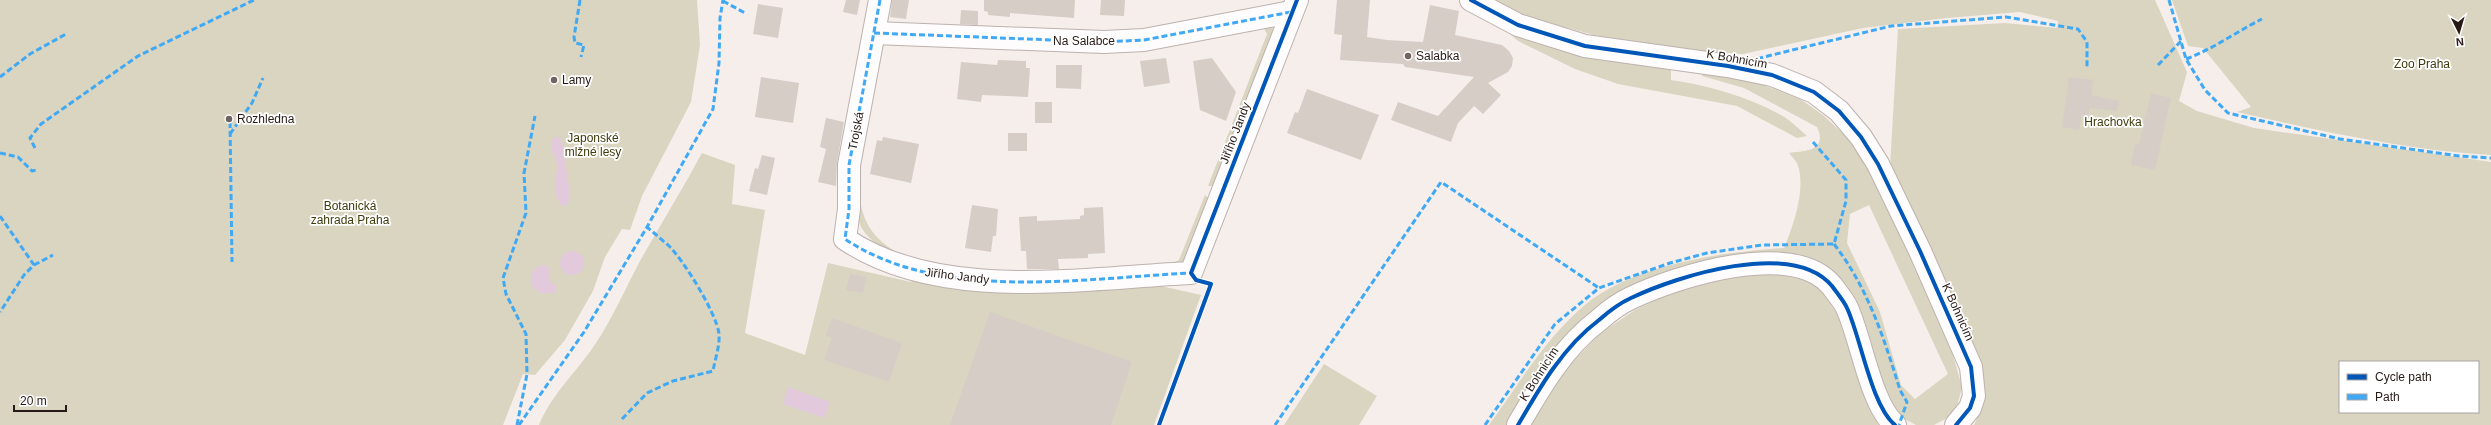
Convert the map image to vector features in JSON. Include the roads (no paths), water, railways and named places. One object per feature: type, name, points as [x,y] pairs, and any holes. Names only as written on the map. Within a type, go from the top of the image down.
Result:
[{"type":"street","name":"Trojská","points":[[865,253],[845,239],[849,209],[849,165],[880,0]]},
{"type":"street","name":"K Bohnicím","points":[[1471,0],[1518,25],[1585,46],[1728,66],[1772,75],[1814,92],[1839,111],[1861,137],[1878,164],[1920,251],[1971,367],[1974,396],[1970,408],[1956,425]]},
{"type":"street","name":"Na Salabce","points":[[874,33],[1104,42],[1144,40],[1294,6]]},
{"type":"street","name":"Jiřího Jandy","points":[[865,253],[904,268],[937,275],[1014,282],[1191,273],[1294,6]]},
{"type":"street","name":"K Bohnicím","points":[[1518,425],[1566,351],[1598,320],[1630,298],[1692,274],[1737,266],[1784,264],[1816,272],[1831,285],[1847,307],[1882,408],[1895,425]]},
{"type":"place","name":"Salabka","points":[[1408,56]]},
{"type":"place","name":"Lamy","points":[[554,80]]},
{"type":"place","name":"Rozhledna","points":[[229,119]]},
{"type":"park label","name":"Zoo Praha","points":[[2422,64]]},
{"type":"park label","name":"Hrachovka","points":[[2113,122]]},
{"type":"park label","name":"Japonské mlžné lesy","points":[[593,145]]},
{"type":"park label","name":"Botanická zahrada Praha","points":[[350,213]]}]
